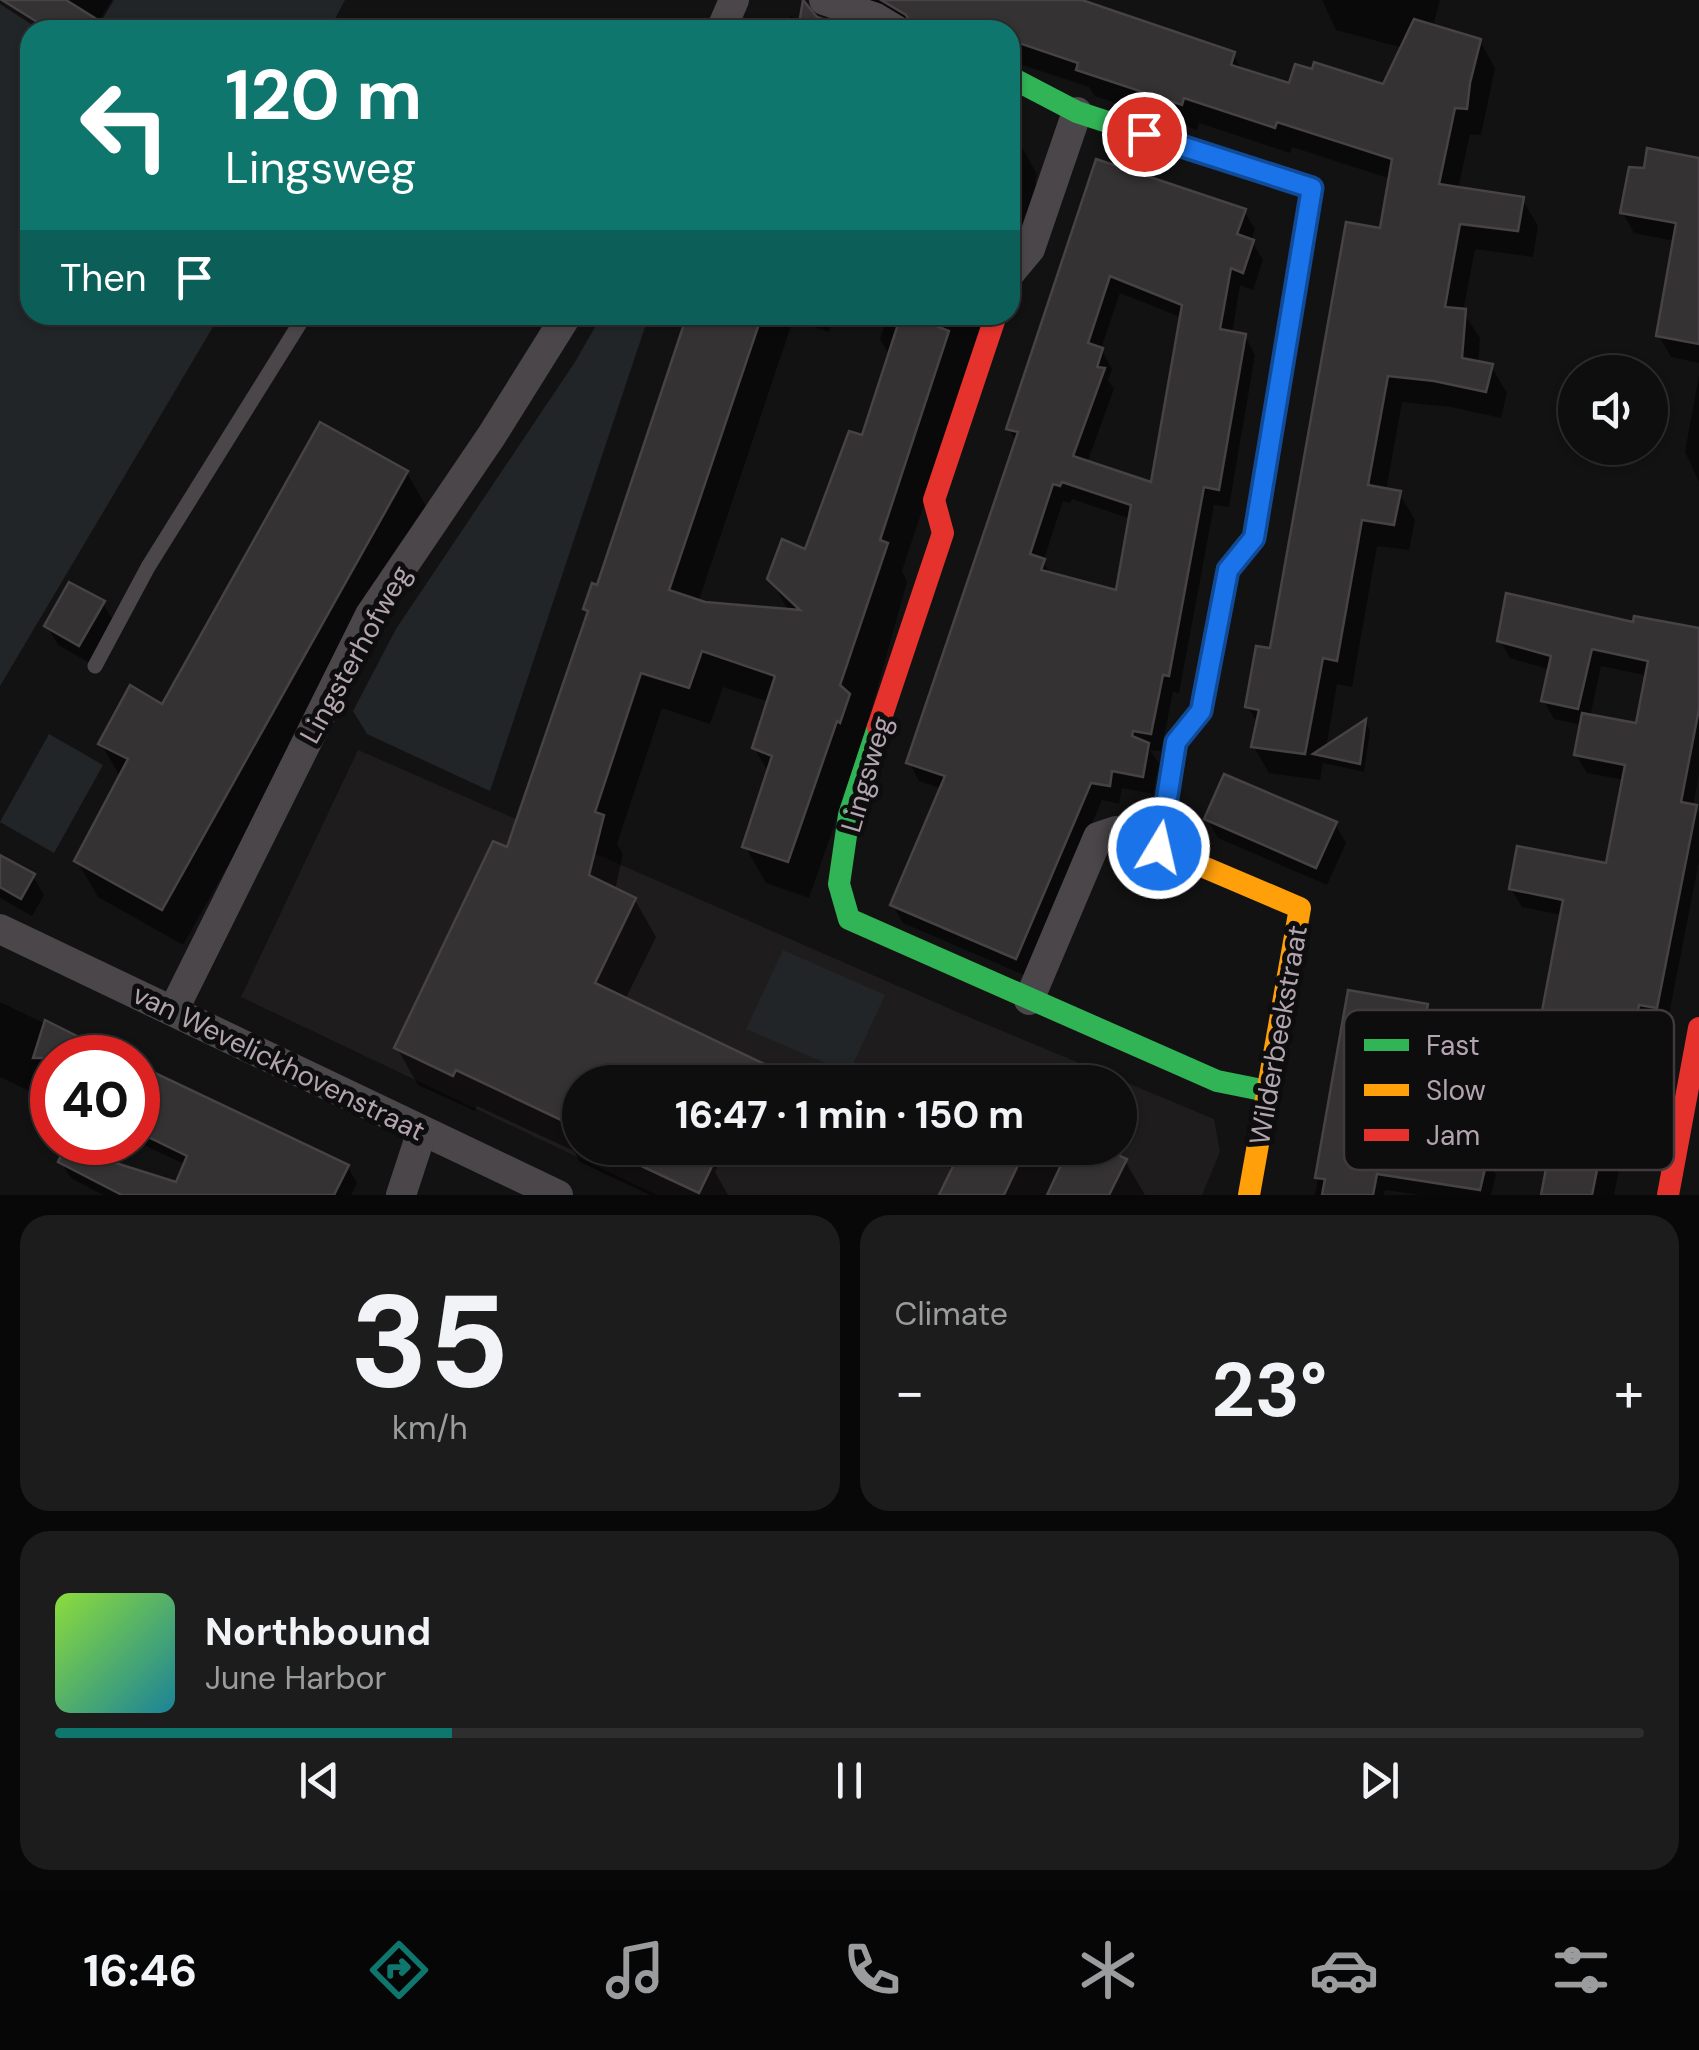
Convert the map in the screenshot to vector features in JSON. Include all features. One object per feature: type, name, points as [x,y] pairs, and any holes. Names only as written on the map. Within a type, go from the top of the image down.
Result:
[{"type":"street","points":[[824,0],[879,20]]},
{"type":"street","points":[[1020,82],[1077,112],[1312,188],[1254,538],[1228,570],[1201,711],[1176,742],[1159,848]]},
{"type":"street","points":[[1020,260],[1030,248],[1077,112]]},
{"type":"street","name":"Lingsterhofweg","points":[[173,1011],[370,615],[492,435],[561,325]]},
{"type":"street","name":"Lingsweg","points":[[993,325],[934,500],[943,532],[849,815],[839,884],[849,918],[1217,1081],[1267,1091]]},
{"type":"street","name":"Wilderbeekstraat","points":[[1029,1000],[1098,837],[1116,831],[1300,908],[1249,1195]]},
{"type":"street","name":"van Wevelickhovenstraat","points":[[0,929],[558,1195]]},
{"type":"street","points":[[1674,1163],[1699,1028]]},
{"type":"street","points":[[401,1195],[422,1131]]},
{"type":"street","points":[[1668,1195],[1673,1170]]},
{"type":"lane","points":[[95,666],[148,567],[300,325]]},
{"type":"shaded area","points":[[114,0],[345,0],[334,20],[102,20]]},
{"type":"shaded area","points":[[0,4],[25,20],[20,20],[20,325],[214,325],[0,686]]},
{"type":"shaded area","points":[[596,325],[646,325],[490,791],[367,734],[353,711],[396,629]]},
{"type":"shaded area","points":[[49,734],[103,765],[54,853],[0,822]]},
{"type":"shaded area","points":[[358,750],[1084,1065],[562,1065],[562,1150],[241,997]]},
{"type":"shaded area","points":[[783,950],[885,995],[853,1065],[830,1065],[746,1029]]},
{"type":"shaded area","points":[[1137,1087],[1214,1119],[1220,1152],[1202,1195],[657,1195],[594,1165],[1137,1165]]},
{"type":"building","points":[[2,0],[66,0],[98,20],[34,20]]},
{"type":"building","points":[[803,0],[817,17],[825,20],[800,20]]},
{"type":"building","points":[[881,0],[1082,0],[1235,52],[1231,65],[1289,83],[1295,64],[1312,69],[1314,62],[1383,84],[1414,19],[1481,39],[1467,109],[1455,108],[1439,184],[1524,197],[1518,231],[1460,224],[1445,307],[1466,309],[1462,358],[1493,364],[1486,392],[1388,376],[1368,485],[1401,491],[1394,525],[1362,520],[1337,661],[1323,658],[1305,754],[1251,747],[1259,710],[1245,707],[1256,646],[1270,648],[1346,222],[1380,228],[1392,159],[1277,122],[1275,128],[1184,98],[1182,105],[1076,70],[1078,63],[1020,43],[1020,20],[909,20]]},
{"type":"building","points":[[1647,148],[1699,158],[1699,344],[1656,336],[1676,223],[1620,213],[1629,167],[1644,168]]},
{"type":"building","points":[[1096,159],[1246,209],[1237,234],[1254,240],[1243,273],[1231,268],[1220,329],[1246,334],[1219,490],[1204,487],[1169,676],[1163,675],[1151,734],[1133,731],[1132,736],[1149,743],[1143,777],[1112,771],[1110,786],[1091,783],[1016,959],[890,905],[945,776],[906,763],[1018,432],[1006,429]],"holes":[[[1110,276],[1182,305],[1151,482],[1073,456],[1105,368],[1097,367],[1103,348],[1088,343]],[[1062,482],[1131,505],[1116,590],[1041,570],[1045,559],[1030,554],[1053,484],[1060,486]]]},
{"type":"building","points":[[684,325],[759,325],[669,590],[705,602],[800,610],[767,579],[782,539],[805,549],[849,431],[862,435],[898,325],[936,325],[949,331],[880,540],[888,543],[840,685],[850,694],[788,862],[742,847],[772,756],[752,748],[775,676],[702,651],[689,688],[641,673],[595,812],[604,815],[589,875],[636,898],[595,983],[766,1065],[562,1065],[562,1120],[456,1070],[453,1076],[394,1048],[493,841],[507,847],[588,611],[583,609],[592,583],[597,585]]},
{"type":"building","points":[[320,422],[408,471],[162,910],[74,861],[128,759],[98,744],[130,685],[162,704]]},
{"type":"building","points":[[69,582],[105,601],[79,646],[44,626]]},
{"type":"building","points":[[1506,593],[1633,622],[1634,616],[1699,628],[1699,709],[1681,802],[1697,805],[1657,1008],[1639,1005],[1638,1010],[1542,1010],[1563,900],[1509,889],[1517,846],[1606,863],[1625,765],[1574,755],[1582,713],[1636,723],[1648,661],[1592,649],[1578,709],[1541,701],[1551,656],[1497,641]]},
{"type":"building","points":[[1366,719],[1360,764],[1313,754]]},
{"type":"building","points":[[1224,774],[1337,822],[1316,868],[1204,819]]},
{"type":"building","points":[[0,855],[35,874],[21,899],[0,887]]},
{"type":"building","points":[[1348,990],[1428,1004],[1427,1010],[1344,1010]]},
{"type":"building","points":[[1344,1013],[1344,1170],[1485,1170],[1480,1190],[1377,1174],[1373,1195],[1322,1195],[1325,1179],[1315,1178]]},
{"type":"building","points":[[45,1020],[75,1035],[40,1035]]},
{"type":"building","points":[[160,1075],[349,1165],[334,1195],[122,1195],[64,1165],[122,1165],[176,1182],[187,1156],[160,1143]]},
{"type":"building","points":[[639,1165],[713,1165],[699,1193]]},
{"type":"building","points":[[954,1165],[1018,1165],[1004,1195],[939,1195]]},
{"type":"building","points":[[1061,1165],[1124,1165],[1109,1195],[1047,1195]]},
{"type":"building","points":[[1546,1170],[1597,1170],[1592,1195],[1541,1195]]},
{"type":"traffic: fast","points":[[1020,82],[1077,112],[1312,189],[1254,538],[1228,570],[1206,687]]},
{"type":"traffic: fast","points":[[878,727],[849,815],[839,884],[849,919],[1217,1081],[1267,1091]]},
{"type":"traffic: slow","points":[[1206,687],[1201,711],[1177,742],[1159,848],[1300,908],[1249,1195]]},
{"type":"traffic: jam","points":[[878,727],[943,533],[934,500],[993,325]]},
{"type":"traffic: jam","points":[[1674,1163],[1699,1028]]},
{"type":"traffic: jam","points":[[1668,1195],[1673,1170]]},
{"type":"route","points":[[1144,134],[1312,188],[1254,538],[1228,570],[1201,711],[1176,742],[1159,848]]}]
